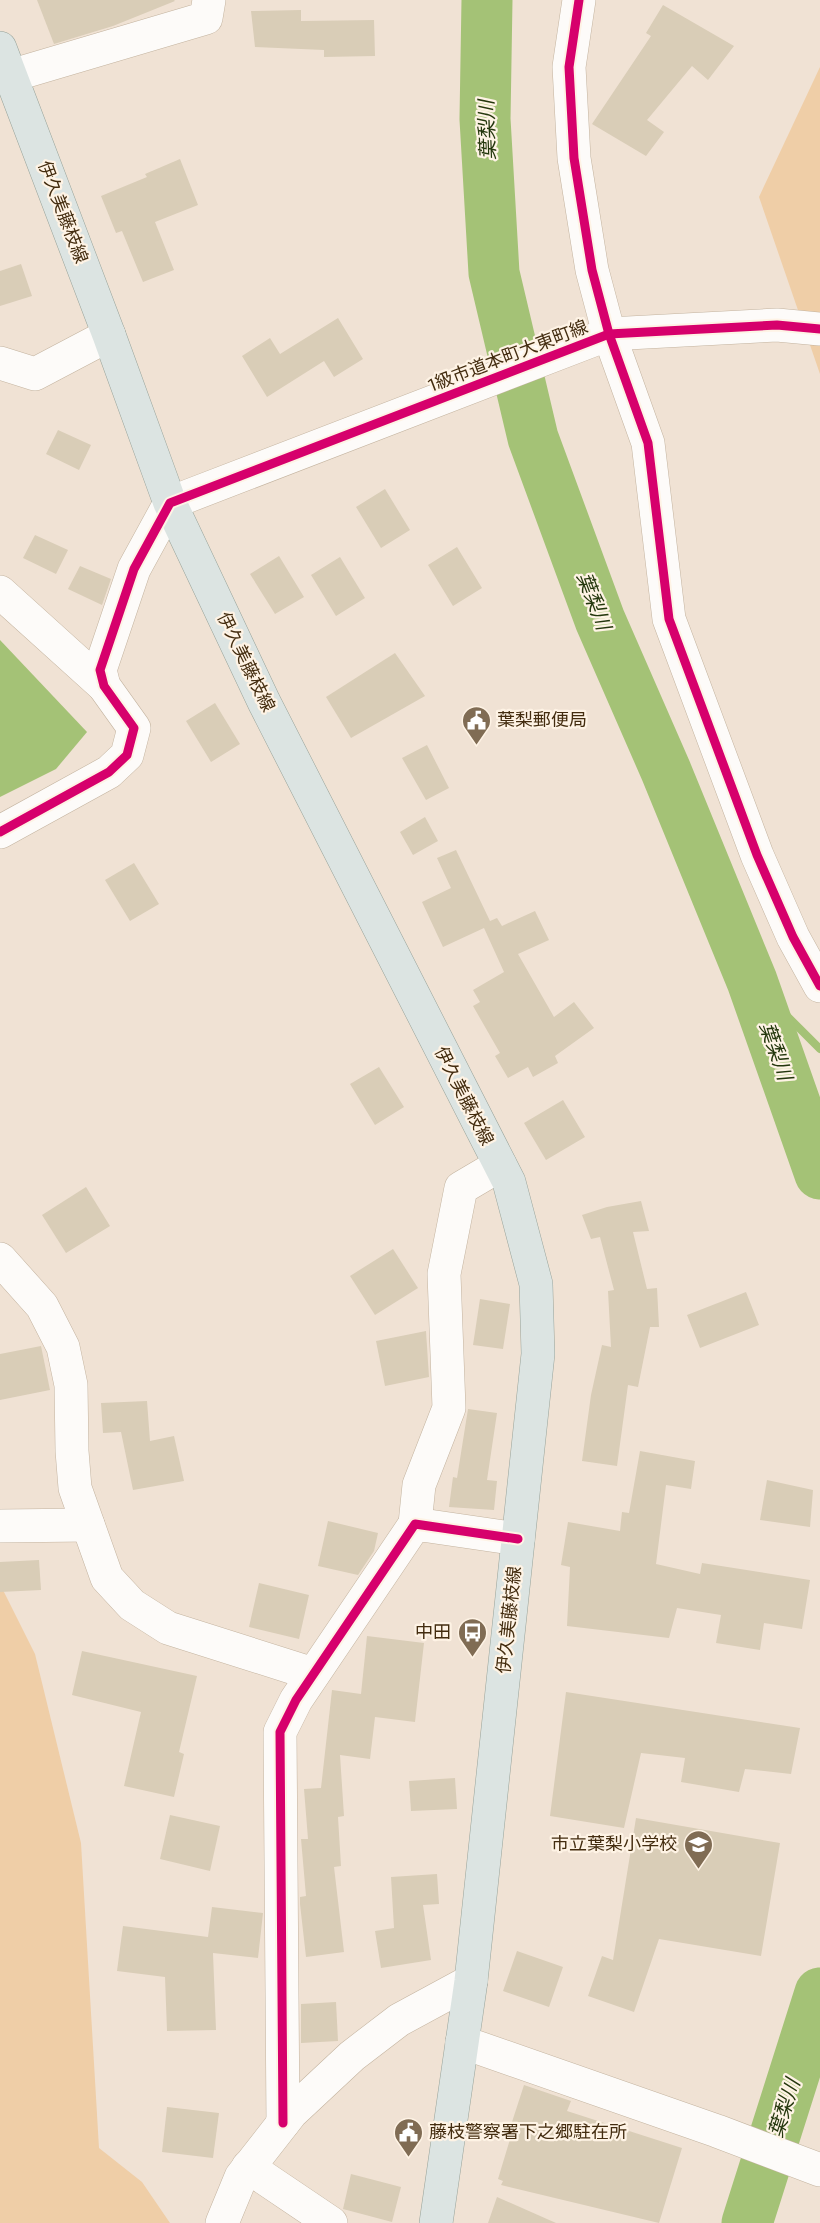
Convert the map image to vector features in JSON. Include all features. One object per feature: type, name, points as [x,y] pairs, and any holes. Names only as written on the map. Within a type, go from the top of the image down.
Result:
[{"type":"main road","name":"伊久美藤枝線","points":[[5,62],[170,503],[264,702],[509,1182],[536,1284],[538,1354],[471,1982],[436,2223]]},
{"type":"street","points":[[5,62],[206,18],[208,0]]},
{"type":"street","name":"1級市道本町大東町線","points":[[170,503],[609,334],[592,270],[574,158],[569,67],[579,0]]},
{"type":"street","points":[[820,329],[777,326],[609,334],[648,443],[669,619],[757,855],[793,937],[820,986]]},
{"type":"street","points":[[0,363],[34,374],[109,335]]},
{"type":"street","points":[[104,686],[100,669],[134,569],[170,503]]},
{"type":"street","points":[[0,592],[104,686],[134,728],[127,755],[109,772],[0,832]]},
{"type":"street","points":[[283,2123],[280,1732],[296,1700],[415,1524],[419,1485],[449,1407],[444,1274],[458,1199],[461,1188],[500,1165]]},
{"type":"street","points":[[0,1259],[42,1306],[63,1347],[71,1385],[75,1488],[107,1578],[132,1605],[168,1628],[313,1674]]},
{"type":"street","points":[[415,1524],[518,1539]]},
{"type":"street","points":[[0,1526],[88,1525]]},
{"type":"street","points":[[222,2223],[241,2177],[291,2112],[352,2056],[399,2020],[471,1982]]},
{"type":"street","points":[[462,2042],[717,2131],[820,2170]]},
{"type":"street","points":[[249,2167],[331,2223]]},
{"type":"shaded area","points":[[820,67],[820,374],[759,197]]},
{"type":"shaded area","points":[[0,640],[87,732],[56,769],[0,797]]},
{"type":"shaded area","points":[[0,1584],[35,1654],[81,1843],[99,2148],[142,2182],[170,2223],[0,2223]]},
{"type":"building","points":[[37,0],[175,1],[113,26],[54,44]]},
{"type":"building","points":[[663,5],[734,46],[708,80],[692,66],[647,120],[664,132],[646,156],[592,124],[651,36],[646,33]]},
{"type":"building","points":[[301,10],[301,21],[374,20],[375,56],[324,57],[324,50],[255,47],[251,11]]},
{"type":"building","points":[[180,159],[198,205],[155,222],[174,270],[143,282],[122,231],[116,233],[101,196],[147,177],[145,174]]},
{"type":"building","points":[[21,264],[32,296],[0,306],[0,271]]},
{"type":"building","points":[[338,318],[363,359],[334,377],[324,361],[267,397],[242,356],[270,338],[280,354]]},
{"type":"building","points":[[58,430],[91,445],[79,470],[46,454]]},
{"type":"building","points":[[385,489],[410,530],[381,548],[356,507]]},
{"type":"building","points":[[35,535],[68,550],[56,574],[23,558]]},
{"type":"building","points":[[457,547],[482,588],[453,606],[428,565]]},
{"type":"building","points":[[279,556],[304,597],[275,614],[250,574]]},
{"type":"building","points":[[340,557],[365,598],[336,616],[311,575]]},
{"type":"building","points":[[80,566],[111,579],[102,605],[68,589]]},
{"type":"building","points":[[395,653],[425,696],[351,738],[326,697]]},
{"type":"building","points":[[215,703],[240,744],[211,762],[186,721]]},
{"type":"building","points":[[427,745],[449,788],[426,800],[402,758]]},
{"type":"building","points":[[425,817],[438,841],[413,855],[400,832]]},
{"type":"building","points":[[456,850],[490,921],[497,918],[502,926],[535,911],[549,940],[518,954],[554,1017],[574,1002],[594,1028],[555,1056],[558,1063],[533,1077],[528,1067],[508,1078],[495,1056],[500,1053],[473,1006],[480,1002],[473,990],[504,972],[484,928],[443,947],[422,902],[451,888],[437,858]]},
{"type":"building","points":[[134,863],[159,904],[130,921],[105,880]]},
{"type":"building","points":[[379,1067],[404,1107],[375,1125],[350,1084]]},
{"type":"building","points":[[563,1100],[585,1137],[546,1160],[524,1123]]},
{"type":"building","points":[[86,1187],[110,1226],[66,1253],[42,1215]]},
{"type":"building","points":[[641,1201],[649,1231],[633,1232],[647,1289],[657,1288],[659,1327],[650,1327],[638,1387],[628,1385],[617,1466],[582,1461],[591,1395],[602,1345],[611,1347],[608,1291],[614,1290],[600,1237],[591,1239],[582,1215],[607,1207]]},
{"type":"building","points":[[393,1249],[418,1288],[375,1315],[350,1276]]},
{"type":"building","points":[[746,1292],[759,1325],[700,1348],[687,1315]]},
{"type":"building","points":[[480,1299],[510,1304],[503,1349],[473,1345]]},
{"type":"building","points":[[426,1331],[429,1377],[385,1386],[376,1341]]},
{"type":"building","points":[[41,1346],[50,1390],[0,1400],[0,1354]]},
{"type":"building","points":[[147,1401],[150,1441],[174,1436],[184,1481],[133,1490],[121,1432],[103,1433],[101,1403]]},
{"type":"building","points":[[468,1409],[497,1413],[487,1480],[497,1481],[494,1510],[449,1507],[453,1477],[457,1478]]},
{"type":"building","points":[[640,1451],[695,1461],[691,1489],[666,1485],[656,1564],[700,1574],[702,1563],[810,1580],[802,1629],[764,1623],[760,1650],[716,1643],[721,1615],[677,1608],[669,1638],[567,1626],[570,1567],[561,1565],[568,1522],[620,1531],[622,1512],[629,1513]]},
{"type":"building","points":[[767,1480],[813,1490],[810,1527],[760,1520]]},
{"type":"building","points":[[328,1521],[378,1533],[374,1551],[358,1575],[318,1566]]},
{"type":"building","points":[[39,1560],[41,1590],[0,1592],[0,1562]]},
{"type":"building","points":[[259,1583],[309,1595],[299,1639],[249,1627]]},
{"type":"building","points":[[367,1636],[424,1643],[415,1722],[375,1717],[370,1759],[340,1755],[344,1816],[338,1817],[341,1866],[334,1867],[344,1952],[306,1957],[300,1904],[300,1897],[306,1896],[301,1839],[308,1839],[304,1789],[321,1788],[332,1690],[361,1694]]},
{"type":"building","points":[[82,1651],[197,1676],[179,1752],[184,1754],[174,1797],[124,1786],[141,1712],[72,1695]]},
{"type":"building","points":[[566,1692],[800,1728],[791,1774],[745,1769],[739,1792],[681,1782],[685,1758],[641,1753],[624,1828],[550,1816]]},
{"type":"building","points":[[455,1778],[457,1809],[411,1811],[409,1781]]},
{"type":"building","points":[[170,1815],[220,1826],[210,1871],[160,1859]]},
{"type":"building","points":[[636,1818],[780,1843],[761,1956],[659,1939],[634,2012],[588,1996],[602,1956],[613,1960]]},
{"type":"building","points":[[437,1874],[439,1904],[423,1905],[431,1960],[381,1968],[375,1931],[394,1928],[391,1877]]},
{"type":"building","points":[[212,1907],[263,1913],[258,1958],[213,1953],[216,2030],[167,2031],[165,1977],[117,1971],[123,1926],[208,1937]]},
{"type":"building","points":[[517,1951],[563,1967],[549,2007],[503,1991]]},
{"type":"building","points":[[336,2002],[338,2041],[301,2043],[301,2004]]},
{"type":"building","points":[[524,2085],[571,2101],[567,2111],[682,2148],[659,2223],[501,2185],[503,2181],[498,2179],[514,2126],[511,2125]]},
{"type":"building","points":[[167,2107],[219,2113],[213,2158],[162,2152]]},
{"type":"building","points":[[351,2174],[401,2187],[392,2222],[343,2209]]},
{"type":"building","points":[[497,2197],[556,2223],[488,2223]]},
{"type":"waterway","name":"葉梨川","points":[[487,0],[485,119],[494,273],[533,438],[600,620],[666,771],[752,981],[820,1174]]},
{"type":"waterway","points":[[752,981],[820,1049]]},
{"type":"waterway","name":"葉梨川","points":[[747,2223],[820,1993]]},
{"type":"cycle path","points":[[579,0],[569,67],[574,158],[592,270],[609,334],[648,443],[669,619],[757,855],[793,937],[820,986]]},
{"type":"cycle path","points":[[0,832],[109,772],[127,755],[134,728],[104,686],[100,670],[134,569],[170,503],[609,334],[777,325],[820,329]]},
{"type":"cycle path","points":[[283,2123],[280,1732],[296,1700],[415,1524],[518,1539]]},
{"type":"place","name":"葉梨郵便局","points":[[476,746]]},
{"type":"place","name":"中田","points":[[472,1658]]},
{"type":"place","name":"市立葉梨小学校","points":[[698,1870]]},
{"type":"place","name":"藤枝警察署下之郷駐在所","points":[[408,2158]]}]
